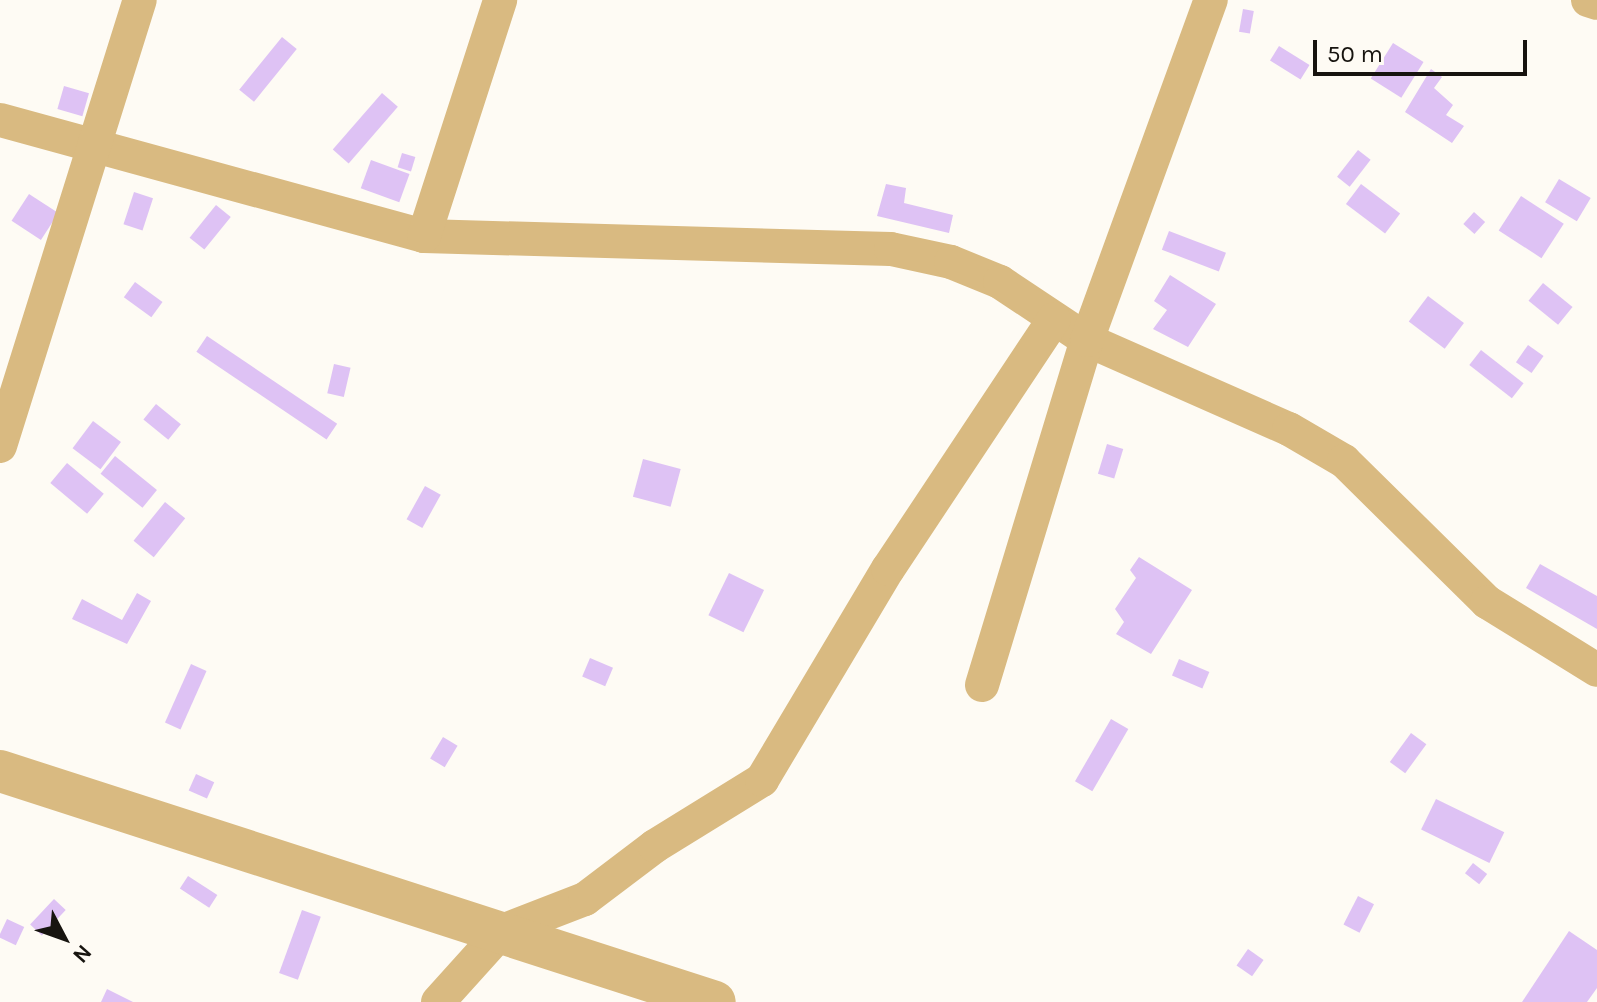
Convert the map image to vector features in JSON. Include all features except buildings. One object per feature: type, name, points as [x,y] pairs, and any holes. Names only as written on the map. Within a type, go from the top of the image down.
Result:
[{"type":"street","points":[[0,446],[140,0]]},
{"type":"street","points":[[424,236],[500,0]]},
{"type":"street","points":[[982,685],[1087,340],[1211,0]]},
{"type":"street","points":[[1588,0],[1597,3]]},
{"type":"street","points":[[0,120],[424,236],[891,249],[951,262],[1000,282],[1087,340],[1289,429],[1344,461],[1487,602],[1597,670]]},
{"type":"street","points":[[438,1002],[502,931],[585,899],[655,846],[762,780],[888,569],[1054,319]]},
{"type":"street","points":[[0,771],[715,1002]]}]
